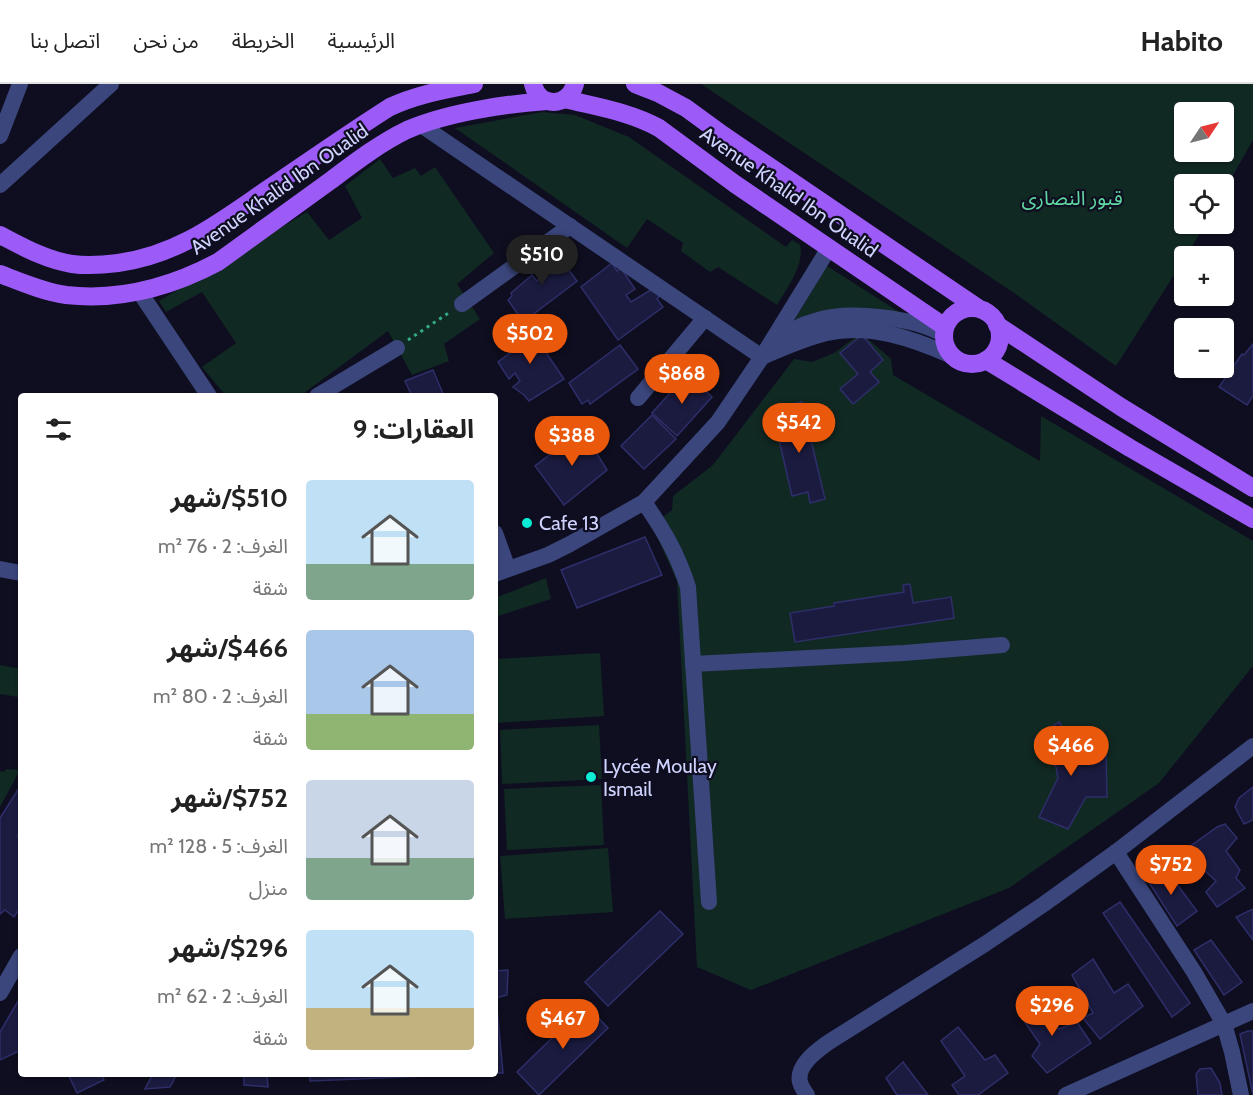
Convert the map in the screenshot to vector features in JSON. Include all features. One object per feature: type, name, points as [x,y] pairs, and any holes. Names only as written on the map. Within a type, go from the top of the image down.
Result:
[{"type":"main road","name":"Avenue Khalid Ibn Oualid","points":[[0,235],[44,257],[73,264],[103,265],[137,260],[163,252],[188,241],[226,218],[390,107],[422,94],[474,84]]},
{"type":"main road","points":[[533,84],[537,94],[547,101]]},
{"type":"main road","name":"Avenue Khalid Ibn Oualid","points":[[635,84],[686,108],[978,309]]},
{"type":"main road","name":"Avenue Khalid Ibn Oualid","points":[[0,274],[65,294],[97,297],[123,295],[162,286],[196,274],[218,262],[370,153],[406,131],[428,122],[480,110],[547,101],[556,102],[570,91],[659,128],[944,331]]},
{"type":"main road","points":[[970,308],[986,312],[997,324],[999,340],[992,355],[986,360],[977,363],[960,361],[947,350],[944,331],[948,320],[961,309],[970,308]]},
{"type":"main road","points":[[997,324],[1121,407],[1253,488]]},
{"type":"main road","points":[[986,360],[1130,448],[1253,519]]},
{"type":"street","points":[[0,136],[20,84]]},
{"type":"street","points":[[0,185],[111,84]]},
{"type":"street","points":[[421,125],[705,318],[766,350],[829,332],[862,330],[887,333],[921,342],[952,356]]},
{"type":"street","points":[[462,303],[570,226]]},
{"type":"street","points":[[498,550],[502,572],[548,555],[644,502],[718,422],[829,248]]},
{"type":"street","points":[[139,291],[207,393]]},
{"type":"street","points":[[766,350],[788,333],[816,320],[846,316],[908,321],[944,331]]},
{"type":"street","points":[[638,398],[705,318]]},
{"type":"street","points":[[321,393],[397,348]]},
{"type":"street","points":[[644,502],[664,531],[681,564],[688,587],[709,902]]},
{"type":"street","points":[[0,569],[18,572]]},
{"type":"street","points":[[693,664],[892,654],[1002,645]]},
{"type":"street","points":[[807,1095],[800,1084],[801,1071],[815,1053],[829,1042],[1044,904],[1116,852],[1253,746]]},
{"type":"street","points":[[1116,852],[1194,972],[1224,1024],[1240,1095]]},
{"type":"street","points":[[0,993],[18,961]]},
{"type":"street","points":[[1066,1095],[1253,1011]]},
{"type":"path","points":[[397,348],[462,303]]},
{"type":"green space","name":"قبور النصارى","points":[[701,84],[1253,84],[1253,140],[1234,174],[1174,174],[1174,234],[1199,234],[1192,246],[1174,246],[1174,275],[1116,366],[1017,295]]},
{"type":"green space","points":[[542,112],[575,115],[629,137],[786,247],[792,240],[800,245],[800,260],[797,268],[777,305],[718,267],[710,272],[681,251],[683,243],[647,219],[627,248],[455,128]]},
{"type":"green space","points":[[380,159],[393,178],[415,168],[421,176],[435,167],[494,253],[457,284],[480,319],[444,344],[449,361],[412,375],[388,331],[304,393],[224,393],[202,367],[236,343],[202,292],[166,312],[159,301],[307,212],[329,240],[362,218],[345,186]]},
{"type":"green space","points":[[827,266],[899,312],[794,321]]},
{"type":"green space","points":[[861,333],[891,359],[893,375],[1040,461],[1041,416],[1253,541],[1253,666],[1159,783],[1009,888],[751,990],[697,967],[677,581],[652,526],[672,510],[673,496],[713,465],[794,359],[812,362],[834,353]]},
{"type":"green space","points":[[546,578],[551,599],[498,616],[498,597]]},
{"type":"green space","points":[[600,653],[604,716],[498,723],[498,659]]},
{"type":"green space","points":[[0,665],[18,668],[18,697],[0,694]]},
{"type":"green space","points":[[599,725],[602,779],[502,784],[500,730]]},
{"type":"green space","points":[[7,769],[18,770],[0,807],[0,771]]},
{"type":"green space","points":[[601,785],[604,845],[507,850],[504,789]]},
{"type":"green space","points":[[608,848],[613,912],[505,919],[500,856]]},
{"type":"building","points":[[553,248],[577,281],[523,322],[508,300],[512,296],[511,293],[532,275],[537,281],[546,275],[532,259]]},
{"type":"building","points":[[612,263],[617,271],[621,268],[635,289],[626,295],[631,302],[654,288],[660,295],[657,299],[663,307],[618,340],[581,287]]},
{"type":"building","points":[[528,326],[564,379],[529,401],[513,387],[520,381],[515,373],[509,379],[498,362],[514,350],[510,343],[514,341],[510,334],[517,328]]},
{"type":"building","points":[[862,335],[883,360],[870,372],[879,382],[853,404],[840,389],[858,374],[840,353]]},
{"type":"building","points":[[1253,344],[1253,396],[1247,405],[1219,387],[1225,378],[1234,378],[1234,365],[1242,354],[1244,355]]},
{"type":"building","points":[[620,345],[638,369],[590,404],[588,400],[582,404],[569,383]]},
{"type":"building","points":[[433,370],[443,393],[411,393],[405,381]]},
{"type":"building","points":[[687,374],[712,397],[677,436],[652,413]]},
{"type":"building","points":[[802,402],[825,499],[810,503],[808,492],[792,496],[774,418],[790,414],[788,405]]},
{"type":"building","points":[[652,415],[676,439],[644,469],[621,446]]},
{"type":"building","points":[[583,431],[607,470],[564,505],[535,466],[557,449],[562,440]]},
{"type":"building","points":[[645,537],[662,575],[577,608],[561,570]]},
{"type":"building","points":[[910,584],[913,603],[951,597],[954,618],[795,642],[790,613],[834,606],[834,603],[904,592],[903,585]]},
{"type":"building","points":[[1059,722],[1081,755],[1106,752],[1107,797],[1086,797],[1068,829],[1039,817],[1058,778],[1056,767],[1034,740]]},
{"type":"building","points":[[1253,787],[1253,820],[1244,824],[1235,807],[1239,798]]},
{"type":"building","points":[[18,790],[18,911],[14,917],[5,910],[0,914],[0,818]]},
{"type":"building","points":[[1225,824],[1237,838],[1226,851],[1240,870],[1236,878],[1245,888],[1217,907],[1206,892],[1216,881],[1204,870],[1193,872],[1181,853],[1217,827]]},
{"type":"building","points":[[1164,867],[1197,911],[1177,926],[1146,878]]},
{"type":"building","points":[[1120,902],[1190,1003],[1172,1017],[1103,913]]},
{"type":"building","points":[[1253,909],[1253,940],[1236,917]]},
{"type":"building","points":[[660,911],[683,934],[608,1006],[585,982]]},
{"type":"building","points":[[1211,940],[1242,982],[1224,995],[1194,950]]},
{"type":"building","points":[[1093,959],[1114,993],[1128,984],[1143,1006],[1100,1039],[1083,1018],[1093,1013],[1072,975]]},
{"type":"building","points":[[508,970],[507,995],[498,997],[498,971]]},
{"type":"building","points":[[1035,997],[1059,1029],[1077,1022],[1091,1043],[1047,1073],[1032,1056],[1040,1044],[1017,1011]]},
{"type":"building","points":[[18,1001],[18,1051],[0,1060],[0,1032]]},
{"type":"building","points":[[586,1005],[608,1028],[539,1095],[517,1072]]},
{"type":"building","points":[[498,1019],[503,1073],[498,1073]]},
{"type":"building","points":[[958,1027],[985,1060],[995,1055],[1008,1073],[978,1095],[959,1095],[952,1085],[965,1076],[941,1041]]},
{"type":"building","points":[[1253,1031],[1253,1095],[1240,1034]]},
{"type":"building","points":[[903,1062],[928,1095],[897,1095],[886,1078]]},
{"type":"building","points":[[1211,1068],[1220,1083],[1222,1095],[1198,1095],[1196,1074],[1200,1069]]},
{"type":"building","points":[[69,1077],[102,1077],[104,1080],[77,1093]]},
{"type":"building","points":[[151,1077],[175,1077],[170,1087],[145,1089]]},
{"type":"building","points":[[244,1077],[267,1077],[268,1087],[244,1085]]},
{"type":"building","points":[[310,1077],[405,1077],[310,1081]]},
{"type":"place","name":"Cafe 13","points":[[527,523]]},
{"type":"place","name":"Lycée Moulay Ismail","points":[[591,777]]}]
